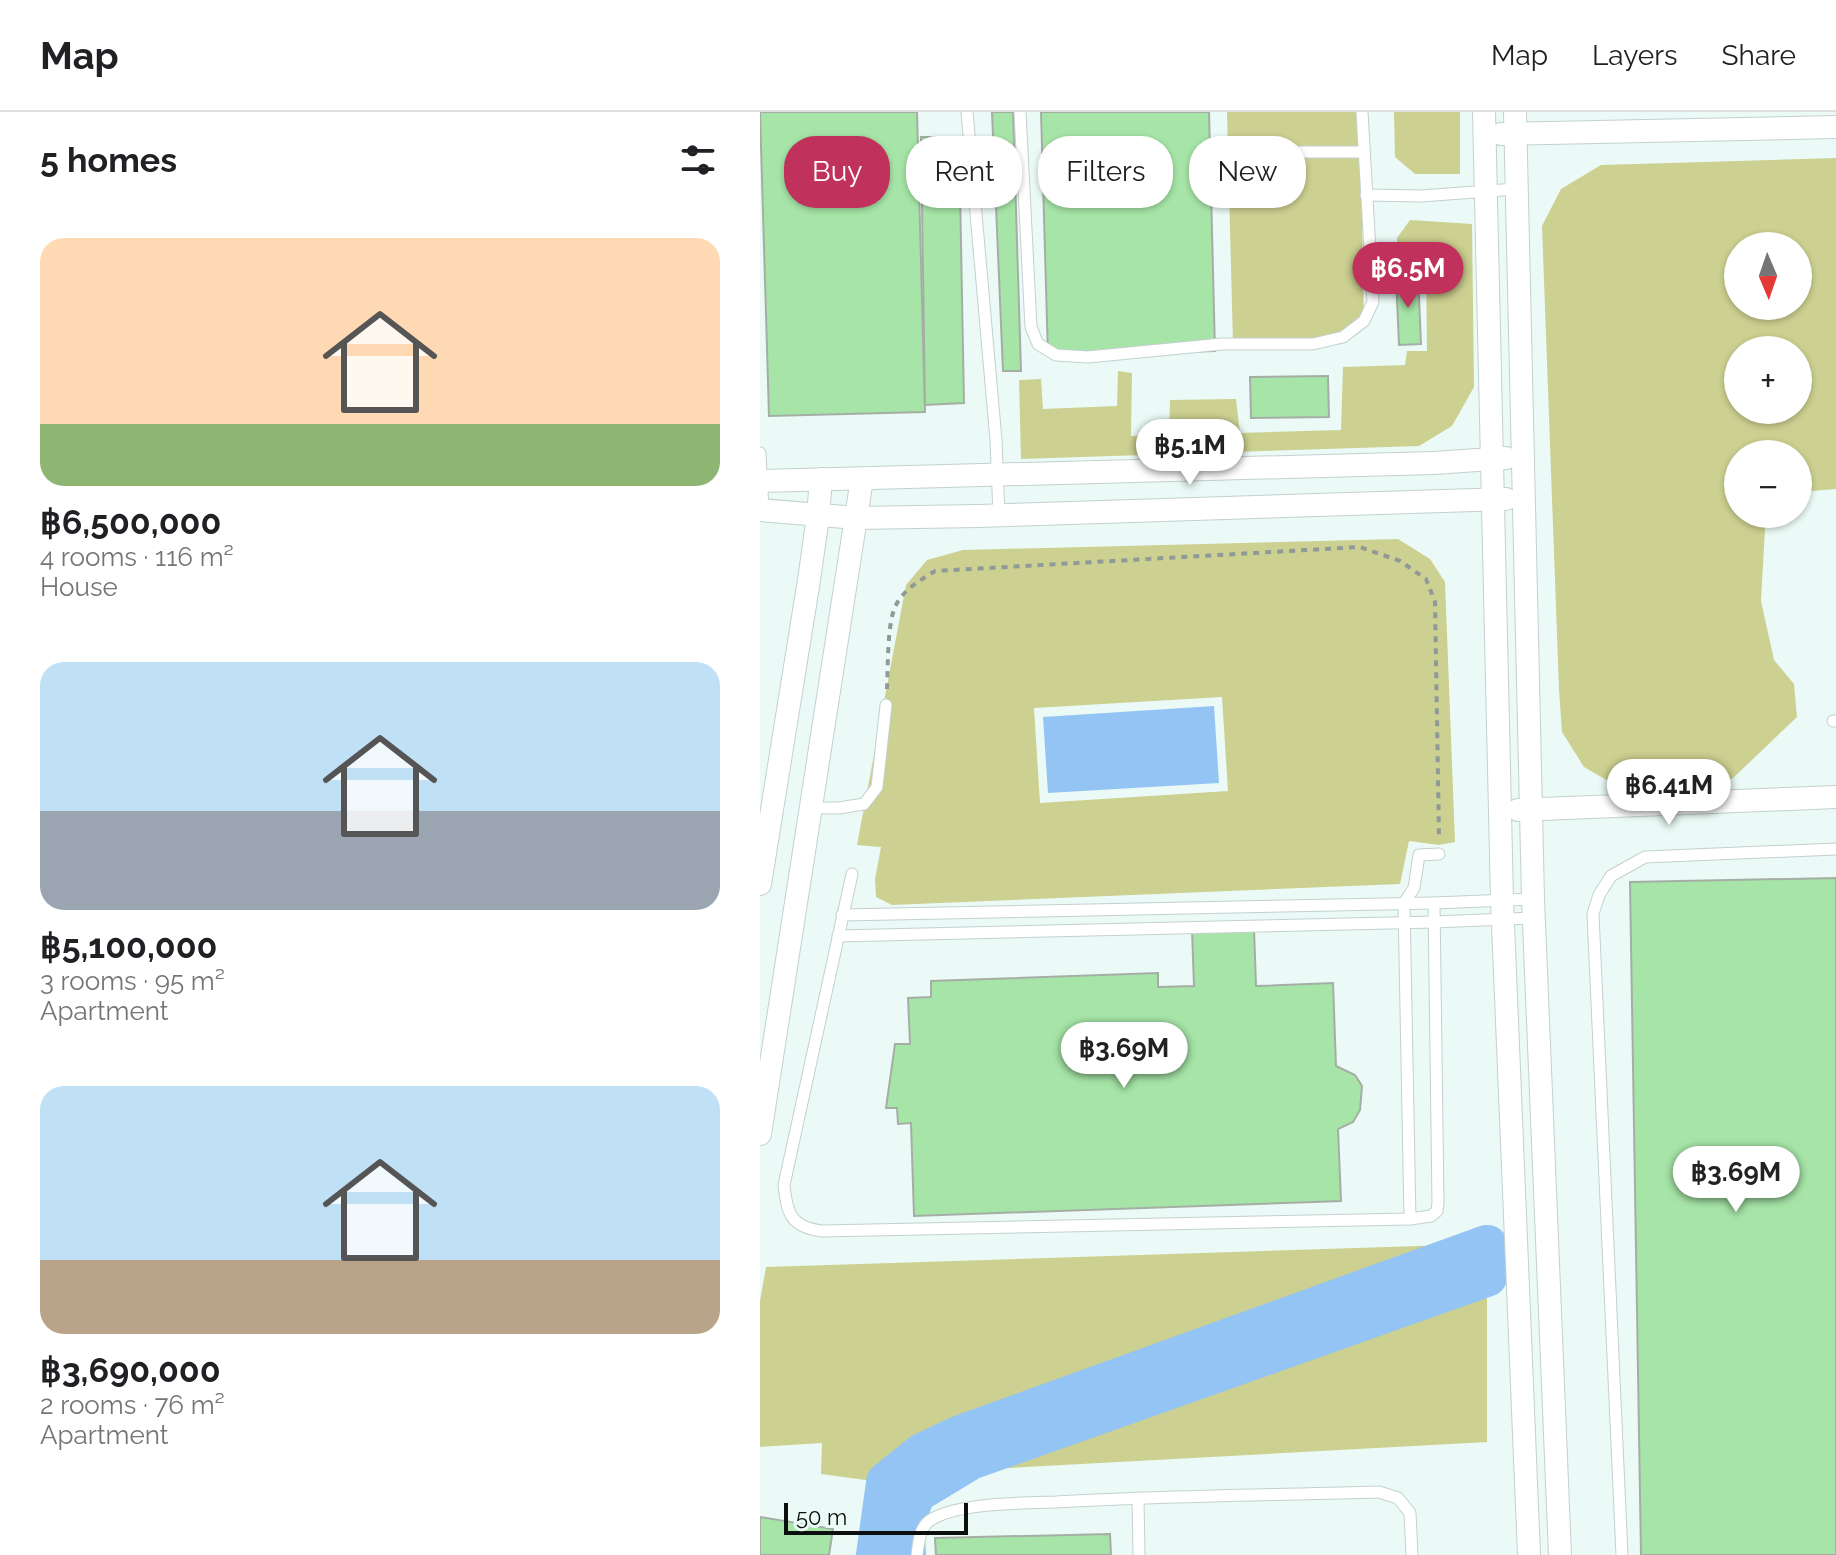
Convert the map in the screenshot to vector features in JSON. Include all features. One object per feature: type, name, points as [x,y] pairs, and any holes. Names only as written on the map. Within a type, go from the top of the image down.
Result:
[{"type":"street","points":[[1515,122],[1533,908],[1560,1555]]},
{"type":"street","points":[[1529,1555],[1503,909],[1484,123],[1836,127]]},
{"type":"street","points":[[761,481],[1434,463],[1523,457]]},
{"type":"street","points":[[760,884],[764,837],[818,516],[821,479]]},
{"type":"street","points":[[760,1134],[862,479]]},
{"type":"street","points":[[761,510],[857,518],[1524,498]]},
{"type":"street","points":[[1500,811],[1836,797]]},
{"type":"lane","points":[[967,112],[996,440],[999,515]]},
{"type":"lane","points":[[1020,112],[1031,327],[1038,344],[1056,355],[1088,357],[1222,344],[1313,344],[1343,337],[1364,321],[1373,302],[1362,112]]},
{"type":"lane","points":[[1306,152],[1364,152]]},
{"type":"lane","points":[[1366,195],[1421,196],[1516,189]]},
{"type":"lane","points":[[760,453],[761,510]]},
{"type":"lane","points":[[811,808],[864,804],[877,787],[886,705]]},
{"type":"lane","points":[[1622,1555],[1593,914],[1599,895],[1611,876],[1645,857],[1836,849]]},
{"type":"lane","points":[[1410,1219],[1404,903],[1414,888],[1419,855],[1439,854]]},
{"type":"lane","points":[[852,874],[784,1185],[786,1209],[794,1220],[805,1229],[822,1231],[1410,1219],[1431,1216],[1437,1211],[1438,1203],[1434,903]]},
{"type":"lane","points":[[842,915],[1404,903],[1533,908]]},
{"type":"lane","points":[[838,936],[1434,922],[1503,909],[1533,908]]},
{"type":"lane","points":[[917,1555],[922,1527],[933,1518],[954,1511],[994,1505],[1379,1492],[1398,1498],[1410,1513],[1412,1555]]},
{"type":"lane","points":[[1138,1498],[1139,1555]]},
{"type":"path","points":[[886,705],[889,637],[895,605],[910,588],[935,571],[1360,547],[1400,561],[1426,579],[1435,602],[1439,854]]},
{"type":"green space","points":[[1227,112],[1360,112],[1364,326],[1349,340],[1233,344],[1229,208],[1306,208],[1306,136],[1228,136]]},
{"type":"green space","points":[[1394,112],[1460,112],[1460,174],[1415,174],[1395,157]]},
{"type":"green space","points":[[1836,158],[1836,489],[1812,491],[1812,440],[1724,440],[1724,528],[1765,528],[1761,601],[1774,660],[1794,684],[1797,717],[1732,779],[1610,782],[1584,767],[1562,732],[1542,226],[1561,189],[1601,165]]},
{"type":"green space","points":[[1410,220],[1472,224],[1474,387],[1452,426],[1419,446],[1021,459],[1019,380],[1041,379],[1043,409],[1117,406],[1118,371],[1132,373],[1131,436],[1169,435],[1170,400],[1236,399],[1240,433],[1341,430],[1343,367],[1405,365],[1407,351],[1427,351],[1426,270],[1397,268],[1397,238]]},
{"type":"green space","points":[[1398,539],[1430,559],[1445,582],[1455,842],[1439,845],[1409,841],[1400,884],[892,905],[876,897],[875,879],[881,847],[857,845],[906,585],[927,560],[963,550]],"holes":[[[1222,697],[1228,791],[1040,803],[1034,708]]]},
{"type":"green space","points":[[1482,1244],[971,1433],[923,1455],[888,1483],[821,1474],[822,1443],[760,1447],[760,1301],[766,1267]]},
{"type":"green space","points":[[1487,1282],[1487,1442],[990,1469],[933,1488],[902,1523],[914,1492],[962,1458]]},
{"type":"water","points":[[1214,706],[1219,783],[1048,793],[1043,717]]},
{"type":"building","points":[[760,112],[917,112],[918,136],[906,136],[906,208],[920,208],[925,412],[769,416]]},
{"type":"building","points":[[992,112],[1013,112],[1014,136],[993,136]]},
{"type":"building","points":[[1041,112],[1209,112],[1210,136],[1189,136],[1189,208],[1211,208],[1215,351],[1048,356],[1044,208],[1173,208],[1173,136],[1042,136]]},
{"type":"building","points":[[922,208],[960,208],[964,403],[925,405]]},
{"type":"building","points":[[996,208],[1016,208],[1021,371],[1003,371]]},
{"type":"building","points":[[1396,275],[1418,275],[1421,344],[1399,345]]},
{"type":"building","points":[[1328,376],[1329,417],[1251,418],[1250,377]]},
{"type":"building","points":[[1836,878],[1836,1555],[1641,1555],[1630,882]]},
{"type":"building","points":[[1254,929],[1256,986],[1333,983],[1336,1066],[1355,1075],[1362,1086],[1360,1110],[1353,1122],[1338,1129],[1341,1201],[914,1216],[911,1123],[898,1124],[897,1108],[886,1108],[895,1044],[910,1044],[908,998],[931,997],[931,981],[1158,973],[1158,987],[1194,986],[1192,930]]},
{"type":"building","points":[[760,1517],[833,1529],[829,1555],[760,1555]]},
{"type":"building","points":[[1110,1534],[1111,1555],[936,1555],[935,1538]]},
{"type":"waterway","points":[[878,1555],[888,1483],[923,1455],[961,1437],[1487,1247],[1486,1275],[970,1458],[914,1492],[902,1523],[904,1555]]}]
